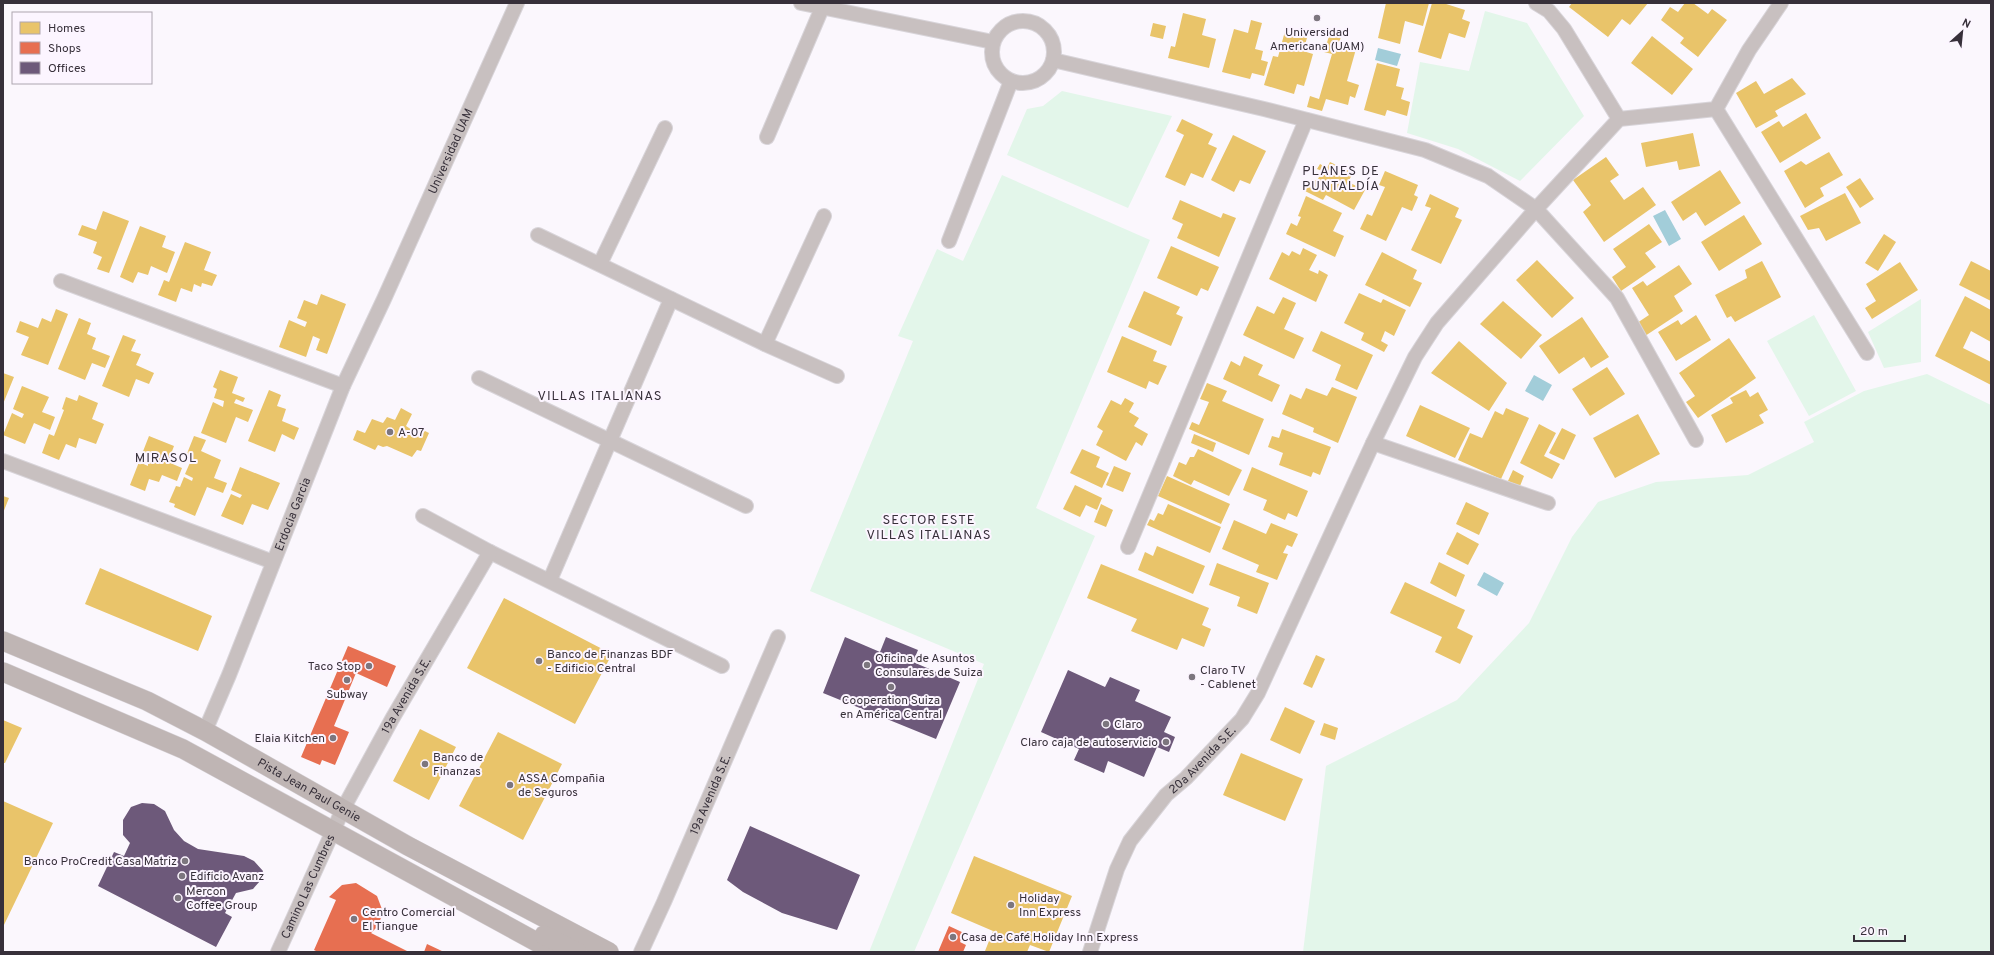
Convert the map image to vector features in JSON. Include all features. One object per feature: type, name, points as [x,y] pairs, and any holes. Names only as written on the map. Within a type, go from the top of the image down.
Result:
[{"type":"main road","name":"Pista Jean Paul Genie","points":[[3,641],[147,701],[205,731],[338,820],[506,925],[555,952]]},
{"type":"main road","name":"Pista Jean Paul Genie","points":[[3,672],[183,749],[338,820]]},
{"type":"main road","points":[[338,820],[342,826],[352,827],[455,881],[492,890],[609,952]]},
{"type":"main road","points":[[506,925],[537,932],[577,952]]},
{"type":"street","name":"Universidad UAM","points":[[384,299],[517,3]]},
{"type":"street","points":[[801,3],[992,42]]},
{"type":"street","points":[[1536,3],[1549,11],[1564,29],[1619,120],[1716,109]]},
{"type":"street","points":[[1716,109],[1749,50],[1781,3]]},
{"type":"street","points":[[768,137],[822,8]]},
{"type":"street","points":[[1015,21],[1026,21],[1036,24],[1045,30],[1051,38],[1054,49],[1053,60],[1049,69],[1041,77],[1026,82],[1011,81],[998,72],[992,58],[992,42],[997,33],[1005,26],[1015,21]]},
{"type":"street","points":[[1053,60],[1306,120],[1424,150],[1488,176],[1536,208],[1617,298],[1696,440]]},
{"type":"street","points":[[949,241],[1011,81]]},
{"type":"street","points":[[1716,109],[1867,353]]},
{"type":"street","points":[[1128,547],[1306,120]]},
{"type":"street","name":"20a Avenida S.E.","points":[[1090,952],[1117,869],[1130,842],[1166,795],[1186,778],[1242,719],[1258,693],[1318,567],[1373,443],[1415,357],[1437,323],[1536,208],[1619,120]]},
{"type":"street","points":[[600,264],[665,128]]},
{"type":"street","points":[[765,344],[824,216]]},
{"type":"street","points":[[538,235],[765,344],[837,376]]},
{"type":"street","points":[[61,282],[343,386]]},
{"type":"street","name":"Erdocia Garcia","points":[[205,731],[343,386],[384,299]]},
{"type":"street","points":[[550,580],[609,439],[671,299]]},
{"type":"street","points":[[479,378],[746,506]]},
{"type":"street","points":[[1373,443],[1548,503]]},
{"type":"street","points":[[3,461],[273,562]]},
{"type":"street","points":[[423,516],[490,552],[550,580],[722,666]]},
{"type":"street","name":"19a Avenida S.E.","points":[[338,820],[396,712],[490,552]]},
{"type":"street","name":"19a Avenida S.E.","points":[[641,952],[778,637]]},
{"type":"street","name":"Camino Las Cumbres","points":[[278,952],[338,820]]},
{"type":"green space","points":[[1485,11],[1527,23],[1584,116],[1520,181],[1458,149],[1407,133],[1420,62],[1469,71]]},
{"type":"green space","points":[[1062,91],[1172,116],[1128,208],[1007,155],[1027,109],[1043,106]]},
{"type":"green space","points":[[1002,175],[1150,240],[1036,508],[1095,536],[914,952],[869,952],[984,664],[810,591],[913,341],[898,336],[937,249],[963,261]]},
{"type":"green space","points":[[1921,299],[1921,362],[1884,368],[1868,332]]},
{"type":"green space","points":[[1814,315],[1856,391],[1809,416],[1767,341]]},
{"type":"green space","points":[[1927,374],[1991,405],[1991,952],[1303,952],[1326,766],[1457,700],[1529,623],[1572,537],[1598,502],[1656,482],[1748,475],[1814,442],[1804,422],[1864,391]]},
{"type":"water","points":[[1378,48],[1401,54],[1397,66],[1375,60]]},
{"type":"water","points":[[1665,210],[1681,239],[1669,246],[1653,216]]},
{"type":"water","points":[[1534,375],[1552,385],[1543,401],[1525,391]]},
{"type":"water","points":[[1484,572],[1504,583],[1497,596],[1477,585]]},
{"type":"building: Homes","points":[[1386,3],[1429,3],[1423,26],[1405,21],[1400,44],[1378,38]]},
{"type":"building: Homes","points":[[1432,3],[1443,3],[1465,10],[1462,19],[1470,22],[1465,38],[1449,33],[1441,59],[1418,52]]},
{"type":"building: Homes","points":[[1572,3],[1648,3],[1630,25],[1622,19],[1608,37],[1569,7]]},
{"type":"building: Homes","points":[[1685,3],[1693,3],[1708,14],[1712,9],[1727,20],[1698,57],[1680,43],[1684,38],[1661,20],[1670,7],[1678,12]]},
{"type":"building: Homes","points":[[1183,13],[1206,19],[1202,35],[1216,39],[1209,68],[1168,58],[1171,46],[1175,47]]},
{"type":"building: Homes","points":[[1251,20],[1262,23],[1255,49],[1263,51],[1261,60],[1268,62],[1264,76],[1252,73],[1250,79],[1222,72],[1234,29],[1248,33]]},
{"type":"building: Homes","points":[[1153,23],[1166,26],[1163,39],[1150,36]]},
{"type":"building: Homes","points":[[1285,31],[1307,38],[1303,51],[1313,54],[1304,86],[1297,84],[1294,94],[1264,85],[1273,56],[1278,57]]},
{"type":"building: Homes","points":[[1330,33],[1341,36],[1339,44],[1356,49],[1347,81],[1359,85],[1355,98],[1350,96],[1348,105],[1326,99],[1322,111],[1307,107],[1310,96],[1319,99],[1332,54],[1324,52]]},
{"type":"building: Homes","points":[[1652,36],[1693,69],[1672,95],[1631,63]]},
{"type":"building: Homes","points":[[1377,63],[1400,69],[1396,86],[1404,88],[1401,99],[1410,102],[1407,116],[1387,110],[1385,116],[1364,110]]},
{"type":"building: Homes","points":[[1792,78],[1806,94],[1775,111],[1778,116],[1756,128],[1736,93],[1756,81],[1764,94]]},
{"type":"building: Homes","points":[[1806,113],[1821,138],[1780,163],[1761,132],[1779,121],[1783,127]]},
{"type":"building: Homes","points":[[1182,119],[1213,134],[1208,144],[1217,148],[1203,178],[1191,173],[1185,186],[1165,177],[1184,135],[1176,131]]},
{"type":"building: Homes","points":[[1693,133],[1700,166],[1679,170],[1677,161],[1646,167],[1641,143]]},
{"type":"building: Homes","points":[[1233,135],[1266,151],[1250,184],[1240,180],[1234,192],[1211,180]]},
{"type":"building: Homes","points":[[1829,152],[1843,175],[1820,188],[1824,196],[1805,208],[1784,171],[1801,161],[1806,165]]},
{"type":"building: Homes","points":[[1606,157],[1619,175],[1610,181],[1624,200],[1643,187],[1656,205],[1604,242],[1583,212],[1591,205],[1573,180]]},
{"type":"building: Homes","points":[[1330,162],[1353,173],[1348,182],[1365,190],[1354,210],[1326,195],[1323,200],[1305,191],[1312,179],[1317,181],[1322,171],[1317,169],[1320,164],[1327,168]]},
{"type":"building: Homes","points":[[1720,170],[1741,203],[1705,226],[1696,212],[1683,221],[1671,202]]},
{"type":"building: Homes","points":[[1385,171],[1418,185],[1414,195],[1418,197],[1412,211],[1402,207],[1386,241],[1360,229],[1367,214],[1372,216],[1385,187],[1379,185]]},
{"type":"building: Homes","points":[[1860,178],[1874,199],[1860,208],[1846,187]]},
{"type":"building: Homes","points":[[1845,193],[1861,223],[1826,241],[1819,228],[1808,230],[1800,216]]},
{"type":"building: Homes","points":[[1430,194],[1459,208],[1455,217],[1462,220],[1441,264],[1411,250],[1431,208],[1425,206]]},
{"type":"building: Homes","points":[[1306,196],[1342,213],[1333,231],[1344,236],[1335,257],[1286,234],[1291,223],[1297,226],[1301,217],[1298,216]]},
{"type":"building: Homes","points":[[1180,200],[1221,218],[1223,213],[1236,218],[1219,257],[1177,238],[1183,224],[1172,219]]},
{"type":"building: Homes","points":[[103,211],[129,221],[109,273],[97,269],[102,257],[93,253],[97,242],[78,235],[82,225],[96,230]]},
{"type":"building: Homes","points":[[1744,215],[1762,244],[1719,271],[1701,242]]},
{"type":"building: Homes","points":[[1649,224],[1662,242],[1645,253],[1656,267],[1621,291],[1612,277],[1626,267],[1613,249]]},
{"type":"building: Homes","points":[[140,226],[166,236],[162,247],[175,252],[167,273],[151,266],[148,275],[138,272],[133,283],[120,277]]},
{"type":"building: Homes","points":[[1884,234],[1896,242],[1878,271],[1865,263]]},
{"type":"building: Homes","points":[[185,242],[211,252],[204,270],[217,275],[212,286],[202,283],[201,287],[194,284],[192,292],[181,288],[176,302],[158,295],[164,280],[169,282]]},
{"type":"building: Homes","points":[[1171,246],[1219,267],[1208,291],[1201,288],[1197,296],[1157,278]]},
{"type":"building: Homes","points":[[1303,248],[1317,255],[1309,270],[1318,274],[1319,270],[1328,275],[1316,302],[1269,279],[1282,252],[1289,256],[1292,251],[1300,255]]},
{"type":"building: Homes","points":[[1382,252],[1417,270],[1413,279],[1422,283],[1410,307],[1365,285]]},
{"type":"building: Homes","points":[[1537,260],[1574,298],[1552,318],[1516,280]]},
{"type":"building: Homes","points":[[1762,261],[1781,297],[1735,322],[1731,316],[1727,318],[1715,295],[1747,278],[1745,270]]},
{"type":"building: Homes","points":[[1971,261],[1991,271],[1991,301],[1959,285]]},
{"type":"building: Homes","points":[[1900,262],[1918,290],[1872,319],[1865,308],[1876,301],[1866,284]]},
{"type":"building: Homes","points":[[1679,265],[1692,284],[1674,296],[1683,311],[1645,336],[1637,323],[1649,315],[1632,288],[1643,281],[1647,286]]},
{"type":"building: Homes","points":[[1144,291],[1180,307],[1176,314],[1183,317],[1171,346],[1128,327]]},
{"type":"building: Homes","points":[[1359,293],[1381,303],[1383,299],[1406,310],[1394,336],[1385,331],[1381,341],[1388,345],[1384,352],[1361,340],[1364,333],[1344,323]]},
{"type":"building: Homes","points":[[321,294],[346,304],[327,354],[316,350],[320,339],[313,336],[306,357],[279,347],[289,320],[305,327],[307,322],[297,318],[304,300],[317,305]]},
{"type":"building: Homes","points":[[1965,296],[1991,310],[1991,342],[1971,331],[1963,348],[1991,362],[1991,385],[1935,356]]},
{"type":"building: Homes","points":[[1283,297],[1296,303],[1284,329],[1304,338],[1294,359],[1243,335],[1257,306],[1274,314]]},
{"type":"building: Homes","points":[[1503,301],[1542,335],[1521,359],[1480,324]]},
{"type":"building: Homes","points":[[56,309],[68,314],[48,365],[21,355],[29,337],[16,332],[20,321],[38,328],[42,318],[51,322]]},
{"type":"building: Homes","points":[[1696,315],[1711,340],[1676,361],[1658,332],[1678,320],[1681,325]]},
{"type":"building: Homes","points":[[1582,317],[1609,357],[1591,368],[1584,357],[1559,374],[1539,346]]},
{"type":"building: Homes","points":[[79,318],[91,323],[87,334],[96,338],[92,349],[110,356],[105,368],[92,363],[85,380],[58,369]]},
{"type":"building: Homes","points":[[1321,331],[1373,355],[1357,390],[1335,380],[1341,365],[1312,351]]},
{"type":"building: Homes","points":[[123,335],[136,340],[131,351],[141,354],[136,365],[154,373],[149,384],[136,379],[129,397],[102,386]]},
{"type":"building: Homes","points":[[1122,336],[1157,351],[1153,361],[1167,366],[1158,385],[1149,381],[1146,389],[1107,372]]},
{"type":"building: Homes","points":[[1729,338],[1756,378],[1698,418],[1686,402],[1695,396],[1679,373]]},
{"type":"building: Homes","points":[[1459,341],[1507,383],[1489,411],[1431,373]]},
{"type":"building: Homes","points":[[1244,356],[1263,365],[1258,375],[1280,385],[1272,402],[1223,379],[1231,361],[1240,366]]},
{"type":"building: Homes","points":[[1607,367],[1625,394],[1590,416],[1572,389]]},
{"type":"building: Homes","points":[[220,370],[238,377],[232,393],[245,398],[243,402],[236,399],[234,403],[253,410],[248,422],[236,417],[226,443],[201,433],[213,402],[223,407],[224,401],[214,398],[217,389],[213,387]]},
{"type":"building: Homes","points":[[3,373],[14,377],[3,404]]},
{"type":"building: Homes","points":[[1207,383],[1227,391],[1222,401],[1264,419],[1249,455],[1189,429],[1192,422],[1199,425],[1209,402],[1200,399]]},
{"type":"building: Homes","points":[[22,386],[49,397],[42,412],[55,417],[50,430],[34,423],[25,444],[3,435],[12,413],[22,418],[24,414],[13,409]]},
{"type":"building: Homes","points":[[1332,387],[1357,397],[1338,443],[1313,432],[1314,428],[1282,414],[1290,394],[1301,399],[1306,388],[1327,396]]},
{"type":"building: Homes","points":[[269,390],[281,395],[277,406],[286,409],[282,421],[299,428],[294,440],[282,434],[275,452],[248,441]]},
{"type":"building: Homes","points":[[1746,390],[1750,397],[1758,392],[1768,410],[1759,415],[1764,423],[1726,443],[1711,415],[1733,403],[1730,398]]},
{"type":"building: Homes","points":[[79,395],[98,403],[92,419],[104,424],[96,444],[79,438],[76,448],[66,444],[59,460],[42,453],[49,434],[54,436],[64,410],[62,409],[66,397],[77,401]]},
{"type":"building: Homes","points":[[1125,398],[1134,403],[1129,412],[1139,418],[1134,426],[1148,434],[1142,446],[1136,442],[1126,461],[1096,445],[1103,431],[1097,427],[1111,400],[1121,405]]},
{"type":"building: Homes","points":[[1420,405],[1470,428],[1455,458],[1406,436]]},
{"type":"building: Homes","name":"A-07","points":[[401,408],[412,414],[406,426],[418,434],[425,431],[429,433],[421,451],[417,450],[412,457],[387,446],[383,447],[378,445],[375,450],[353,440],[357,430],[365,433],[372,419],[383,423],[387,417],[395,420]]},
{"type":"building: Homes","points":[[1506,408],[1529,418],[1501,479],[1458,460],[1470,433],[1482,438],[1495,411],[1503,415]]},
{"type":"building: Homes","points":[[1638,414],[1660,454],[1615,478],[1593,438]]},
{"type":"building: Homes","points":[[1539,424],[1556,433],[1544,456],[1560,464],[1552,479],[1520,463]]},
{"type":"building: Homes","points":[[1562,428],[1576,435],[1564,460],[1549,453]]},
{"type":"building: Homes","points":[[1282,429],[1331,447],[1320,475],[1313,472],[1311,477],[1279,465],[1283,453],[1268,447],[1272,436],[1279,438]]},
{"type":"building: Homes","points":[[1194,434],[1216,443],[1213,452],[1191,443]]},
{"type":"building: Homes","points":[[149,436],[174,446],[168,462],[182,468],[177,481],[162,475],[159,482],[149,479],[145,491],[130,485],[139,462],[148,466],[148,463],[140,459]]},
{"type":"building: Homes","points":[[194,436],[206,440],[201,451],[221,460],[214,478],[227,483],[223,493],[207,487],[195,516],[174,507],[175,504],[169,502],[176,486],[180,487],[184,477],[192,481],[193,478],[185,474],[192,458],[186,456]]},
{"type":"building: Homes","points":[[1082,449],[1100,457],[1096,467],[1109,473],[1102,488],[1070,473]]},
{"type":"building: Homes","points":[[1198,449],[1242,470],[1229,496],[1194,480],[1191,485],[1173,476],[1179,462],[1186,465],[1190,457],[1194,457]]},
{"type":"building: Homes","points":[[1114,466],[1131,473],[1123,492],[1106,485]]},
{"type":"building: Homes","points":[[240,467],[280,483],[268,510],[252,504],[243,525],[221,516],[231,494],[240,498],[242,495],[231,490]]},
{"type":"building: Homes","points":[[1252,467],[1308,491],[1297,517],[1288,513],[1285,520],[1263,510],[1267,500],[1243,490]]},
{"type":"building: Homes","points":[[1513,470],[1524,476],[1520,486],[1508,481]]},
{"type":"building: Homes","points":[[1167,476],[1230,504],[1221,524],[1158,496]]},
{"type":"building: Homes","points":[[1075,485],[1102,498],[1097,510],[1086,505],[1080,517],[1063,509]]},
{"type":"building: Homes","points":[[3,496],[9,498],[3,513]]},
{"type":"building: Homes","points":[[1466,502],[1489,513],[1479,535],[1456,524]]},
{"type":"building: Homes","points":[[1101,504],[1113,510],[1106,527],[1094,522]]},
{"type":"building: Homes","points":[[1168,504],[1221,527],[1210,553],[1147,525],[1150,519],[1154,521],[1158,513],[1163,515]]},
{"type":"building: Homes","points":[[1234,520],[1266,534],[1271,523],[1298,534],[1292,547],[1287,545],[1283,553],[1288,554],[1277,580],[1256,572],[1259,565],[1222,549]]},
{"type":"building: Homes","points":[[1457,532],[1479,544],[1468,565],[1446,554]]},
{"type":"building: Homes","points":[[1157,546],[1205,566],[1193,594],[1138,570],[1145,552],[1153,556]]},
{"type":"building: Homes","points":[[1439,562],[1465,575],[1456,597],[1430,583]]},
{"type":"building: Homes","points":[[1217,563],[1269,583],[1257,614],[1237,606],[1240,597],[1209,585]]},
{"type":"building: Homes","points":[[1101,564],[1209,608],[1202,625],[1211,629],[1204,647],[1182,638],[1177,650],[1131,631],[1137,619],[1087,598]]},
{"type":"building: Homes","points":[[100,568],[212,616],[198,651],[85,604]]},
{"type":"building: Homes","points":[[1405,582],[1465,610],[1457,628],[1473,636],[1460,664],[1435,652],[1442,637],[1390,613]]},
{"type":"building: Homes","name":"Banco de Finanzas BDF - Edificio Central","points":[[504,598],[612,654],[575,724],[467,668]]},
{"type":"building: Homes","points":[[1316,655],[1325,659],[1312,688],[1303,684]]},
{"type":"building: Homes","points":[[1285,707],[1315,721],[1300,754],[1270,740]]},
{"type":"building: Homes","points":[[3,720],[22,728],[5,763],[3,763]]},
{"type":"building: Homes","points":[[1324,723],[1338,728],[1335,740],[1320,735]]},
{"type":"building: Homes","name":"Banco de Finanzas","points":[[420,729],[456,747],[429,800],[393,781]]},
{"type":"building: Homes","name":"ASSA Compañia de Seguros","points":[[498,732],[562,764],[523,840],[459,806]]},
{"type":"building: Homes","points":[[1241,753],[1303,779],[1285,821],[1223,795]]},
{"type":"building: Homes","points":[[3,801],[53,823],[3,927]]},
{"type":"building: Homes","name":"Holiday Inn Express","points":[[974,856],[1072,896],[1049,952],[1030,945],[1027,952],[986,952],[985,951],[993,931],[951,913]]},
{"type":"building: Shops","points":[[348,646],[396,666],[387,687],[356,673],[334,726],[349,732],[335,765],[322,760],[320,765],[301,757]]},
{"type":"building: Shops","name":"Centro Comercial El Tiangue","points":[[356,883],[377,896],[383,912],[378,926],[371,933],[409,952],[318,952],[314,950],[336,900],[329,897],[342,885]]},
{"type":"building: Shops","name":"Casa de Café Holiday Inn Express","points":[[949,926],[964,933],[960,942],[966,945],[963,952],[938,952]]},
{"type":"building: Shops","name":"Centro Comercial El Tiangue","points":[[427,944],[444,952],[424,952]]},
{"type":"building: Offices","name":"Cooperation Suiza en América Central","points":[[845,637],[880,652],[886,637],[918,650],[913,662],[960,682],[936,739],[823,693]]},
{"type":"building: Offices","name":"Claro","points":[[1068,670],[1105,687],[1110,677],[1140,690],[1135,701],[1171,717],[1164,732],[1175,737],[1169,752],[1157,747],[1144,777],[1108,761],[1104,773],[1074,760],[1079,749],[1041,732]]},
{"type":"building: Offices","name":"Edificio Avanz","points":[[142,803],[154,804],[165,811],[174,830],[184,841],[198,849],[244,856],[254,861],[263,871],[260,881],[253,889],[236,893],[225,913],[232,917],[216,947],[98,886],[114,852],[124,856],[130,843],[123,835],[123,820],[131,807]]},
{"type":"building: Offices","points":[[750,826],[860,875],[837,930],[782,913],[743,892],[727,880]]},
{"type":"place","name":"Universidad Americana (UAM)","points":[[1317,18]]},
{"type":"place","name":"A-07","points":[[390,432]]},
{"type":"place","name":"Banco de Finanzas BDF - Edificio Central","points":[[539,661]]},
{"type":"place","name":"Oficina de Asuntos Consulares de Suiza","points":[[867,665]]},
{"type":"place","name":"Taco Stop","points":[[369,666]]},
{"type":"place","name":"Claro TV - Cablenet","points":[[1192,677]]},
{"type":"place","name":"Subway","points":[[347,680]]},
{"type":"place","name":"Cooperation Suiza en América Central","points":[[891,687]]},
{"type":"place","name":"Claro","points":[[1106,724]]},
{"type":"place","name":"Elaia Kitchen","points":[[333,738]]},
{"type":"place","name":"Claro caja de autoservicio","points":[[1166,742]]},
{"type":"place","name":"Banco de Finanzas","points":[[425,764]]},
{"type":"place","name":"ASSA Compañia de Seguros","points":[[510,785]]},
{"type":"place","name":"Banco ProCredit Casa Matriz","points":[[185,861]]},
{"type":"place","name":"Edificio Avanz","points":[[182,876]]},
{"type":"place","name":"Mercon Coffee Group","points":[[178,898]]},
{"type":"place","name":"Holiday Inn Express","points":[[1011,905]]},
{"type":"place","name":"Centro Comercial El Tiangue","points":[[354,919]]},
{"type":"place","name":"Casa de Café Holiday Inn Express","points":[[953,937]]},
{"type":"district","name":"PLANES DE PUNTALDÍA","points":[[1341,178]]},
{"type":"district","name":"VILLAS ITALIANAS","points":[[600,395]]},
{"type":"district","name":"MIRASOL","points":[[166,457]]},
{"type":"district","name":"SECTOR ESTE VILLAS ITALIANAS","points":[[929,526]]}]
